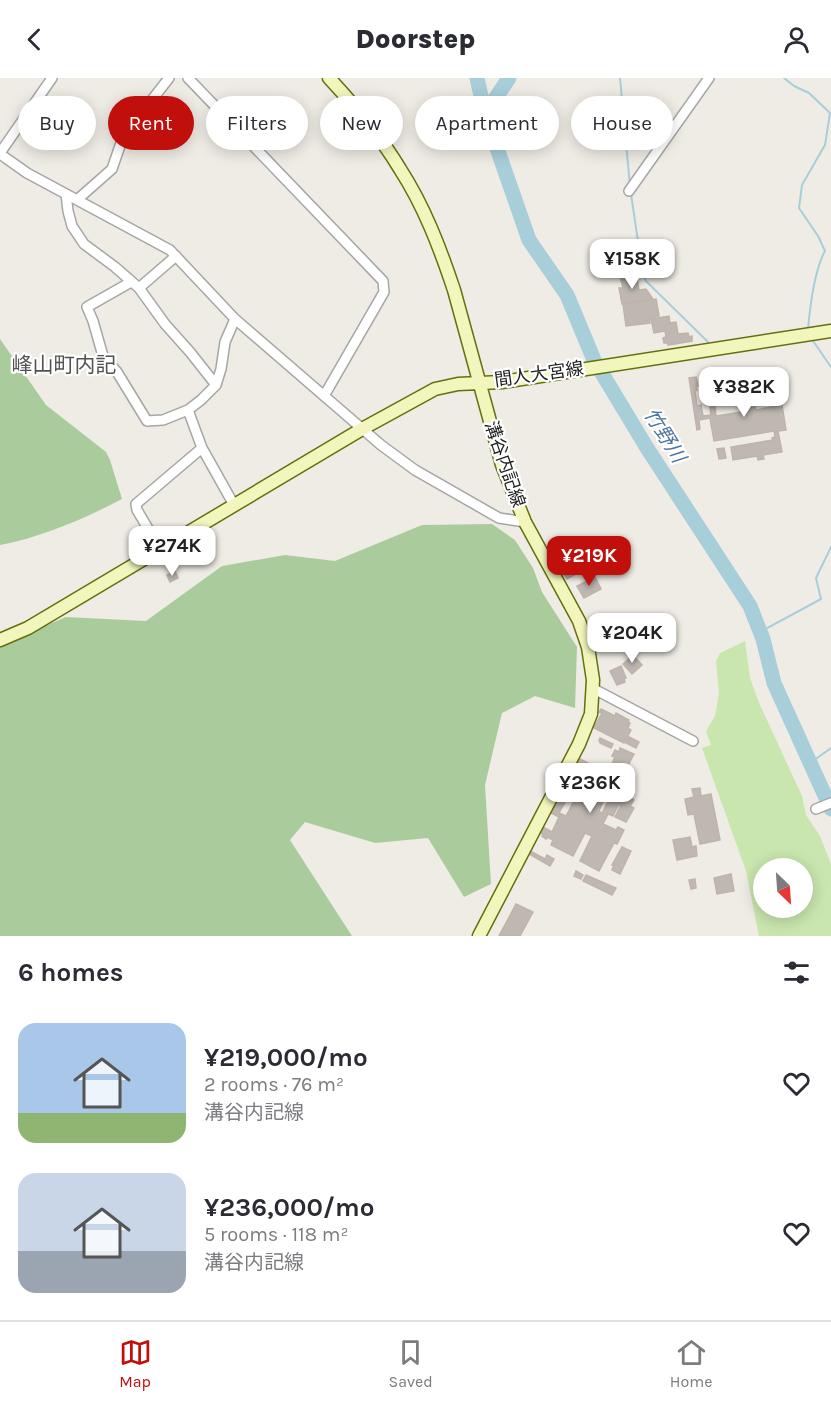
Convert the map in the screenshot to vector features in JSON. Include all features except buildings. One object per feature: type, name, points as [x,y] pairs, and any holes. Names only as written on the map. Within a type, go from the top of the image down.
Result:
[{"type":"main road","name":"間人大宮線","points":[[329,78],[367,122],[400,169],[428,220],[449,275],[479,382],[502,382],[831,331]]},
{"type":"main road","points":[[0,640],[28,628],[362,429],[435,389],[479,382]]},
{"type":"main road","name":"溝谷内記線","points":[[479,382],[502,465],[525,522],[579,621],[588,647],[593,680],[591,714],[579,744],[479,936]]},
{"type":"street","points":[[52,78],[0,154],[27,173],[170,250],[235,319],[381,445],[415,470],[499,518],[525,522]]},
{"type":"street","points":[[78,199],[112,169],[123,137],[169,78]]},
{"type":"street","points":[[188,78],[383,281],[384,292],[324,396]]},
{"type":"street","points":[[629,191],[709,78]]},
{"type":"street","points":[[66,194],[68,211],[76,234],[84,244],[135,285],[216,385]]},
{"type":"street","points":[[176,256],[135,285],[87,307],[103,356],[117,372],[147,421],[163,420],[188,410],[216,385],[225,342],[235,319]]},
{"type":"street","points":[[188,410],[202,448],[234,505]]},
{"type":"street","points":[[160,549],[137,510],[136,504],[202,448]]},
{"type":"street","points":[[592,688],[693,741]]},
{"type":"street","points":[[816,809],[831,803]]},
{"type":"green space","points":[[0,339],[46,405],[106,452],[122,499],[62,527],[0,545]]},
{"type":"green space","points":[[492,524],[515,540],[533,568],[542,592],[577,647],[575,708],[535,696],[502,713],[485,785],[491,884],[464,897],[428,838],[375,843],[305,822],[290,840],[352,936],[0,936],[0,645],[66,617],[146,621],[222,566],[285,555],[335,561],[422,525]]},
{"type":"green space","points":[[745,641],[750,678],[760,705],[802,796],[806,815],[820,836],[831,864],[831,936],[759,936],[755,918],[813,918],[813,858],[753,858],[753,906],[746,871],[702,748],[711,745],[706,731],[715,716],[719,693],[716,661],[720,653]]},
{"type":"waterway","name":"竹野川","points":[[477,78],[485,114],[529,240],[567,295],[594,360],[647,448],[750,606],[763,639],[774,683],[831,809]]},
{"type":"waterway","points":[[497,96],[509,78]]},
{"type":"waterway","points":[[620,78],[630,186]]},
{"type":"waterway","points":[[784,78],[809,93],[830,113],[825,145],[802,185],[799,208],[825,251],[815,279],[808,329]]},
{"type":"waterway","points":[[631,194],[643,275],[646,281],[708,342]]},
{"type":"waterway","points":[[811,338],[831,367]]},
{"type":"waterway","points":[[760,632],[821,599],[816,578],[831,547]]},
{"type":"waterway","points":[[810,763],[831,748]]},
{"type":"district","name":"峰山町内記","points":[[64,365]]}]
